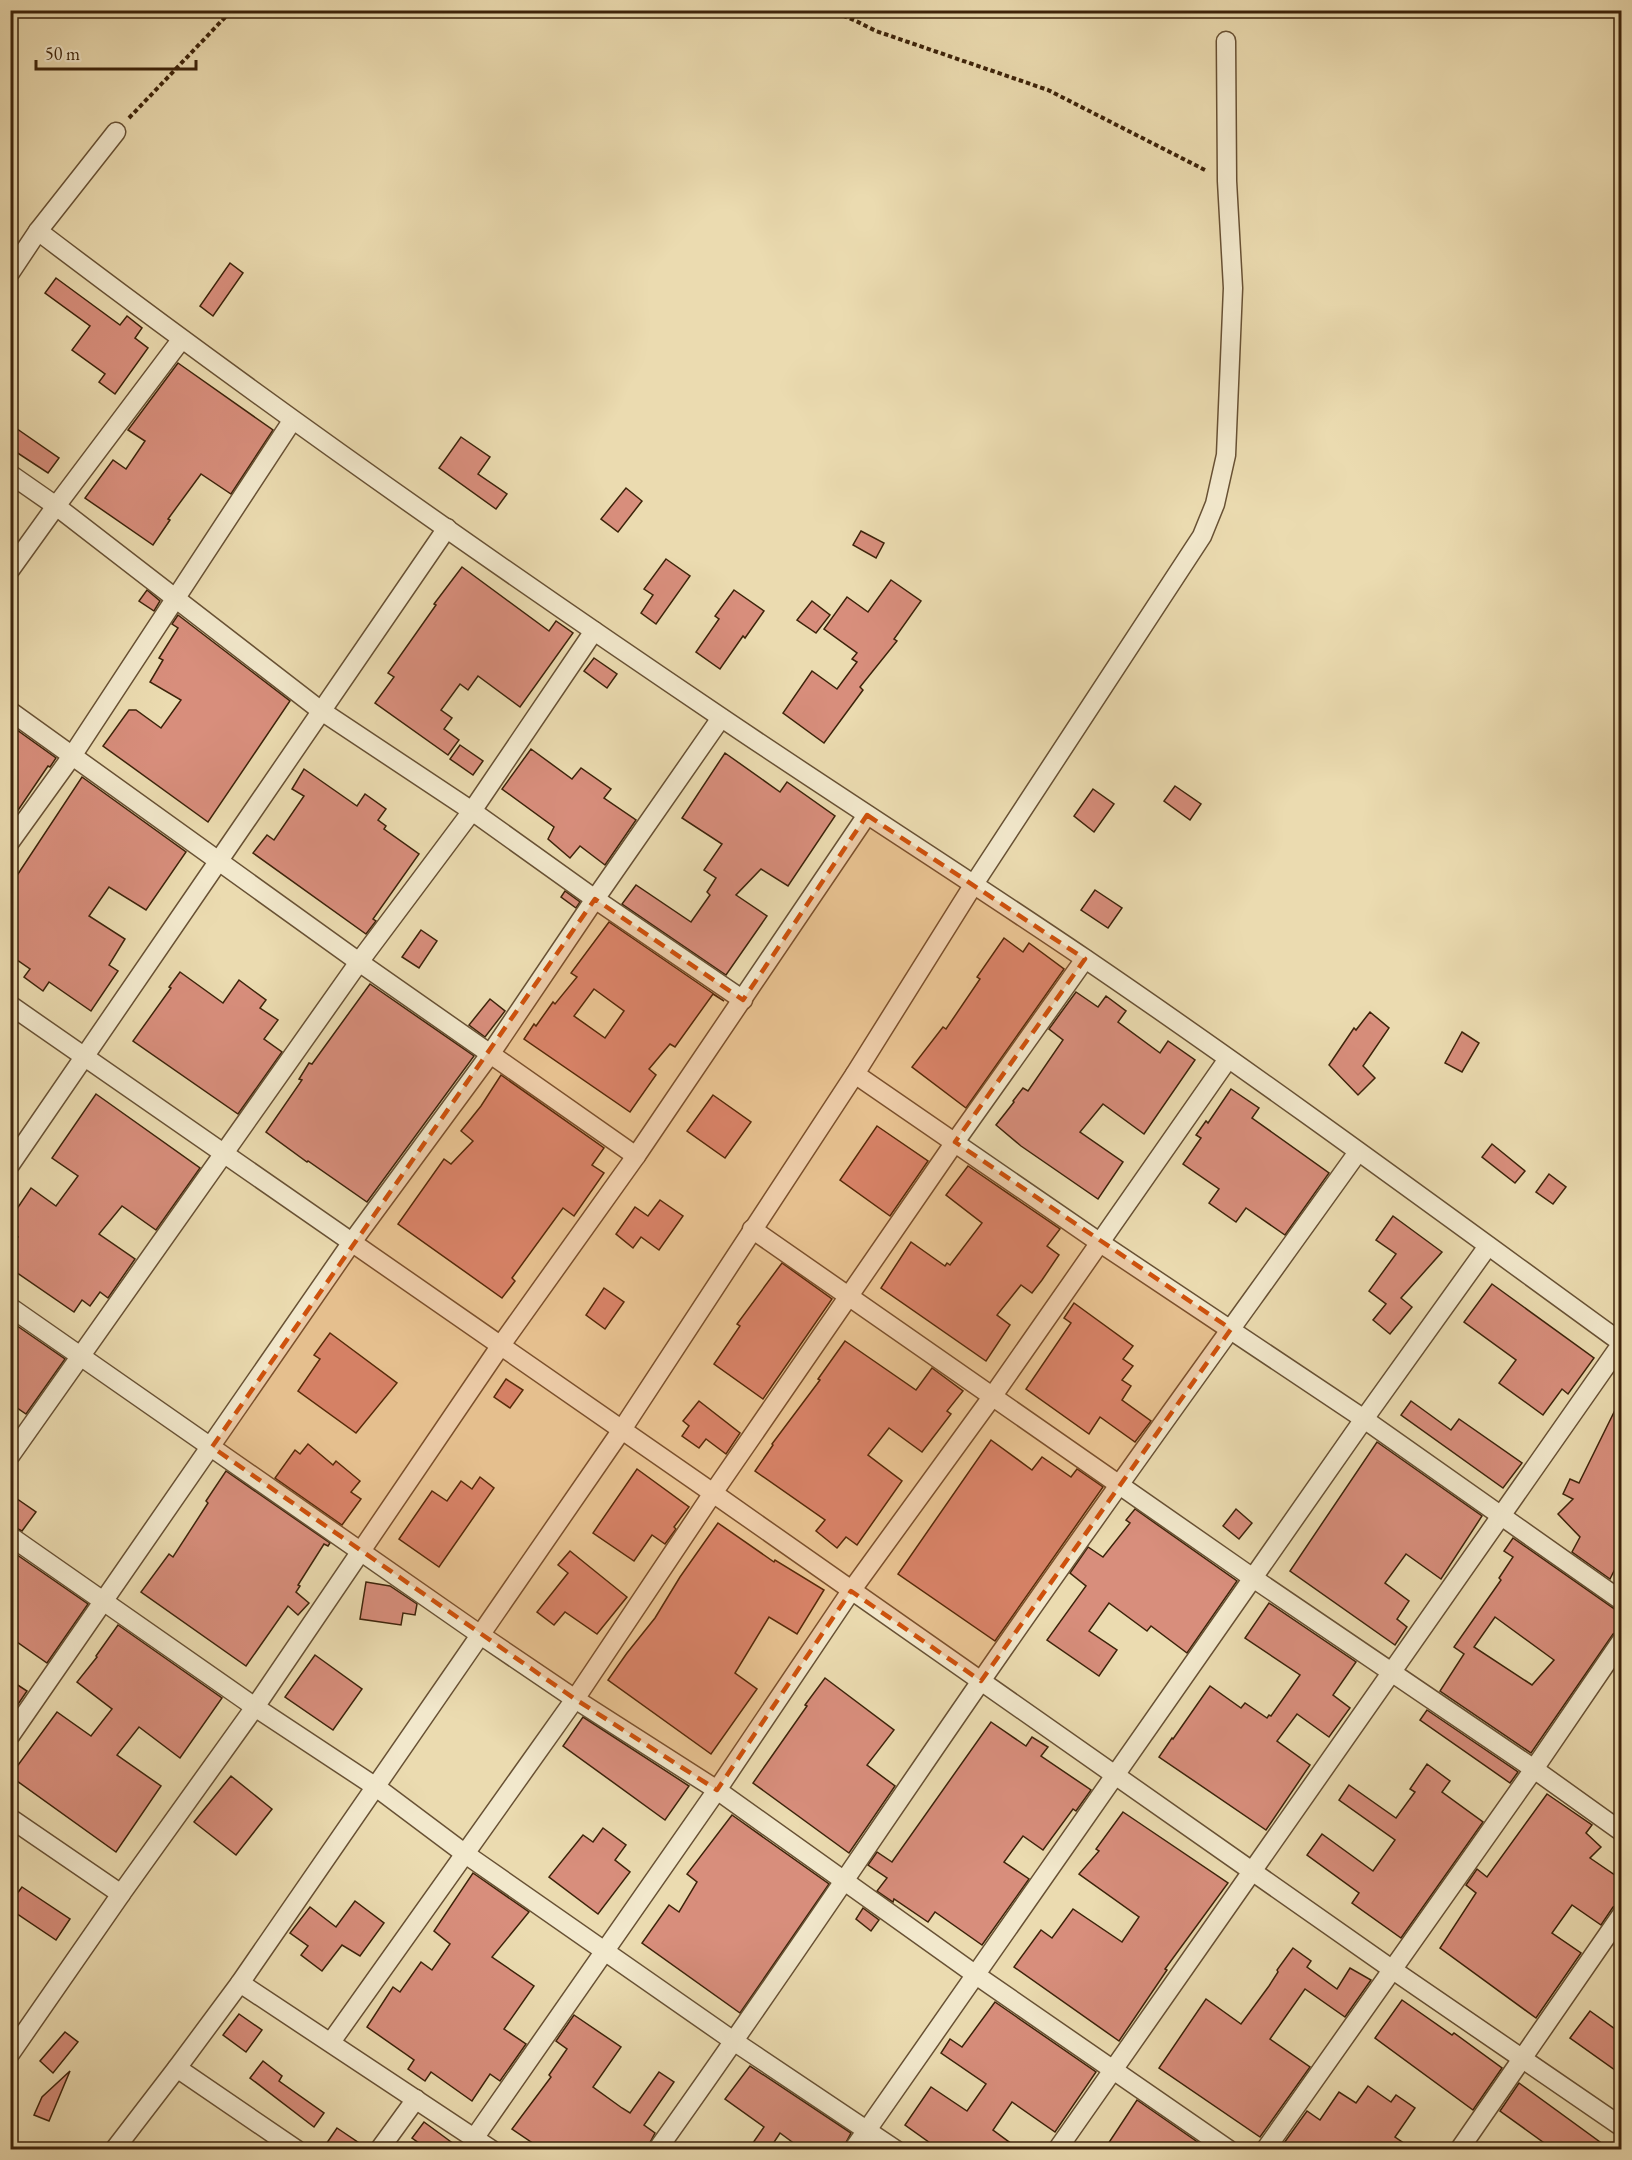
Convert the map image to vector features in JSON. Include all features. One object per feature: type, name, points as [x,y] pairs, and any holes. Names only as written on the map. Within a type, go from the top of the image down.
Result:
[{"type":"street","points":[[119,2148],[240,1983],[482,1636],[621,1431],[855,1074],[974,884],[1202,536],[1215,504],[1226,455],[1233,309],[1232,244],[1227,181],[1226,41]]},
{"type":"street","points":[[10,273],[38,231],[117,132]]},
{"type":"street","points":[[38,231],[292,421],[722,718],[1085,959],[1228,1059],[1622,1343],[1389,1672],[1057,2150]]},
{"type":"street","points":[[10,570],[181,340]]},
{"type":"street","points":[[10,842],[72,756],[292,421]]},
{"type":"street","points":[[10,474],[56,506],[320,710],[472,811],[595,899],[743,1000]]},
{"type":"street","points":[[10,1165],[447,528]]},
{"type":"street","points":[[10,1456],[359,962],[472,811],[594,631]]},
{"type":"street","points":[[10,711],[359,962],[636,1156]]},
{"type":"street","points":[[10,1736],[352,1242],[491,1053],[595,899],[722,718]]},
{"type":"street","points":[[10,2054],[255,1707],[501,1346],[636,1156],[867,815]]},
{"type":"street","points":[[331,2042],[575,1699],[713,1493],[955,1142],[1085,959]]},
{"type":"street","points":[[10,1005],[713,1493],[1393,1970],[1622,2127]]},
{"type":"street","points":[[475,2137],[717,1790],[851,1590],[992,1397],[1228,1059]]},
{"type":"street","points":[[855,1074],[1099,1242],[1364,1419],[1622,1601]]},
{"type":"street","points":[[657,2150],[735,2042],[981,1681],[1119,1484],[1358,1152]]},
{"type":"street","points":[[752,1229],[1622,1832]]},
{"type":"street","points":[[854,2150],[1364,1419],[1488,1246]]},
{"type":"street","points":[[10,1307],[482,1636],[717,1790],[976,1975],[1230,2150]]},
{"type":"street","points":[[10,1536],[255,1707],[376,1787],[464,1853],[735,2042],[896,2150]]},
{"type":"street","points":[[1265,2150],[1534,1770],[1622,1640]]},
{"type":"street","points":[[10,1818],[121,1894]]},
{"type":"street","points":[[1459,2150],[1622,1914]]},
{"type":"street","points":[[240,1983],[492,2150]]},
{"type":"street","points":[[177,2068],[297,2150]]},
{"type":"street","points":[[379,2150],[416,2099]]},
{"type":"path","points":[[117,132],[232,10]]},
{"type":"path","points":[[829,10],[876,31],[1048,90],[1227,181]]},
{"type":"highlighted area","points":[[867,815],[1085,959],[955,1142],[1231,1329],[981,1681],[851,1591],[717,1790],[575,1699],[212,1447],[595,899],[743,1000]]},
{"type":"building","points":[[230,263],[243,273],[213,316],[200,306]]},
{"type":"building","points":[[56,278],[120,325],[127,316],[142,328],[135,338],[148,348],[115,394],[99,382],[105,374],[72,350],[90,326],[45,293]]},
{"type":"building","points":[[178,363],[273,430],[231,494],[201,474],[168,519],[170,520],[153,545],[85,498],[113,460],[126,469],[145,441],[128,430]]},
{"type":"building","points":[[10,424],[59,458],[48,473],[10,448]]},
{"type":"building","points":[[461,437],[490,457],[478,474],[507,494],[496,509],[439,468]]},
{"type":"building","points":[[626,488],[642,501],[618,532],[601,519]]},
{"type":"building","points":[[861,531],[884,543],[876,558],[853,545]]},
{"type":"building","points":[[666,559],[690,576],[656,624],[641,613],[653,595],[644,589]]},
{"type":"building","points":[[462,567],[549,631],[556,621],[573,633],[520,707],[478,676],[468,690],[460,684],[441,710],[452,718],[444,729],[459,740],[448,755],[375,703],[394,677],[388,673]]},
{"type":"building","points":[[891,580],[921,601],[894,639],[897,641],[860,687],[863,690],[824,743],[783,713],[812,671],[837,689],[857,662],[852,659],[857,653],[824,629],[847,597],[868,612]]},
{"type":"building","points":[[147,590],[160,601],[154,611],[139,601]]},
{"type":"building","points":[[734,590],[764,611],[720,669],[696,652],[719,619],[715,616]]},
{"type":"building","points":[[812,601],[830,615],[816,633],[797,620]]},
{"type":"building","points":[[178,615],[290,701],[208,822],[103,746],[129,710],[136,710],[161,728],[181,700],[150,682],[163,660],[159,658],[178,628],[172,624]]},
{"type":"building","points":[[594,658],[617,674],[607,688],[584,671]]},
{"type":"building","points":[[10,725],[56,758],[50,767],[48,766],[10,822]]},
{"type":"building","points":[[460,745],[483,761],[473,775],[450,759]]},
{"type":"building","points":[[531,749],[572,779],[581,768],[611,789],[604,798],[636,820],[605,865],[580,846],[570,858],[548,839],[554,827],[502,789]]},
{"type":"building","points":[[725,753],[780,792],[787,782],[835,816],[788,886],[761,869],[736,895],[767,916],[726,975],[622,904],[636,885],[691,922],[710,895],[707,892],[716,878],[704,870],[722,844],[682,818]]},
{"type":"building","points":[[304,769],[357,806],[365,794],[386,809],[378,820],[386,826],[384,829],[419,854],[373,919],[376,921],[366,934],[253,853],[267,835],[274,840],[304,796],[292,789]]},
{"type":"building","points":[[82,777],[186,852],[146,910],[109,887],[89,916],[125,939],[109,965],[118,971],[91,1011],[49,982],[43,991],[24,977],[30,969],[10,955],[10,886]]},
{"type":"building","points":[[1175,786],[1201,804],[1190,820],[1164,801]]},
{"type":"building","points":[[1093,789],[1114,804],[1094,832],[1074,816]]},
{"type":"building","points":[[1095,890],[1122,908],[1108,928],[1081,910]]},
{"type":"building","points":[[565,891],[580,902],[576,908],[561,897]]},
{"type":"building","points":[[609,922],[724,1001],[713,994],[675,1047],[670,1044],[649,1069],[656,1075],[630,1112],[524,1039],[534,1024],[536,1026],[553,1002],[555,1004],[577,977],[571,973]],"holes":[[[594,989],[624,1011],[605,1038],[574,1016]]]},
{"type":"building","points":[[421,930],[437,941],[419,968],[402,957]]},
{"type":"building","points":[[1004,938],[1023,952],[1029,943],[1064,969],[966,1108],[912,1067],[943,1027],[946,1029],[980,979],[977,977]]},
{"type":"building","points":[[180,972],[223,1003],[239,980],[266,1000],[260,1008],[278,1020],[264,1039],[282,1052],[238,1114],[133,1041]]},
{"type":"building","points":[[370,984],[474,1056],[367,1202],[266,1132],[302,1080],[299,1079],[309,1063],[312,1064]]},
{"type":"building","points":[[1076,992],[1098,1007],[1106,996],[1126,1011],[1118,1022],[1160,1053],[1168,1041],[1195,1060],[1144,1134],[1103,1104],[1080,1132],[1123,1162],[1098,1199],[1021,1146],[996,1125],[1023,1088],[1028,1091],[1063,1040],[1049,1029]]},
{"type":"building","points":[[490,999],[505,1011],[485,1037],[469,1025]]},
{"type":"building","points":[[1370,1012],[1389,1028],[1363,1066],[1375,1078],[1358,1095],[1329,1065],[1354,1028],[1356,1030]]},
{"type":"building","points":[[1462,1032],[1479,1043],[1462,1072],[1445,1063]]},
{"type":"building","points":[[501,1075],[604,1148],[592,1165],[604,1173],[574,1216],[563,1208],[512,1278],[515,1281],[502,1298],[398,1224],[444,1159],[451,1164],[473,1141],[461,1131]]},
{"type":"building","points":[[1231,1089],[1259,1108],[1252,1118],[1329,1173],[1285,1235],[1246,1208],[1236,1222],[1209,1203],[1219,1189],[1183,1164],[1201,1138],[1196,1135],[1206,1121],[1208,1123]]},
{"type":"building","points":[[96,1094],[200,1168],[156,1230],[122,1206],[99,1234],[135,1259],[108,1298],[100,1292],[90,1306],[82,1300],[74,1312],[10,1268],[10,1248],[18,1237],[10,1232],[10,1219],[31,1188],[56,1206],[78,1176],[52,1158]]},
{"type":"building","points":[[713,1095],[751,1122],[725,1158],[687,1131]]},
{"type":"building","points":[[877,1126],[928,1161],[890,1216],[840,1180]]},
{"type":"building","points":[[1492,1144],[1525,1171],[1515,1183],[1482,1157]]},
{"type":"building","points":[[968,1166],[1060,1229],[1047,1246],[1059,1255],[1042,1280],[1032,1293],[1021,1285],[997,1315],[1010,1325],[986,1361],[881,1288],[911,1242],[945,1266],[947,1263],[950,1265],[982,1223],[946,1195]]},
{"type":"building","points":[[1549,1174],[1566,1187],[1553,1204],[1536,1192]]},
{"type":"building","points":[[660,1200],[683,1216],[659,1250],[641,1237],[633,1248],[616,1234],[635,1207],[648,1216]]},
{"type":"building","points":[[1393,1216],[1442,1252],[1401,1298],[1412,1307],[1390,1334],[1373,1320],[1386,1304],[1369,1291],[1396,1254],[1376,1240]]},
{"type":"building","points":[[782,1263],[832,1299],[763,1399],[714,1364],[740,1326],[737,1324]]},
{"type":"building","points":[[1492,1284],[1594,1358],[1568,1394],[1562,1389],[1543,1415],[1499,1383],[1516,1360],[1464,1322]]},
{"type":"building","points":[[604,1288],[624,1302],[605,1329],[586,1315]]},
{"type":"building","points":[[1074,1303],[1133,1346],[1123,1359],[1133,1366],[1122,1380],[1131,1386],[1122,1400],[1151,1421],[1135,1442],[1100,1417],[1089,1434],[1026,1389],[1071,1323],[1064,1318]]},
{"type":"building","points":[[10,1321],[65,1359],[26,1414],[10,1403]]},
{"type":"building","points":[[330,1333],[397,1383],[356,1433],[298,1391],[320,1359],[314,1355]]},
{"type":"building","points":[[845,1341],[916,1390],[932,1368],[963,1391],[947,1411],[951,1414],[922,1452],[889,1428],[868,1455],[902,1481],[857,1545],[846,1537],[837,1548],[816,1531],[825,1520],[755,1471]]},
{"type":"building","points":[[506,1379],[523,1390],[510,1408],[494,1397]]},
{"type":"building","points":[[1622,1396],[1622,1570],[1616,1567],[1610,1579],[1572,1552],[1580,1537],[1558,1514],[1573,1499],[1563,1494],[1570,1479],[1579,1483]]},
{"type":"building","points":[[699,1401],[740,1433],[726,1454],[706,1439],[699,1448],[682,1436],[689,1426],[683,1421]]},
{"type":"building","points":[[1411,1401],[1451,1430],[1459,1419],[1522,1463],[1503,1488],[1401,1415]]},
{"type":"building","points":[[991,1440],[1032,1470],[1042,1457],[1071,1477],[1077,1469],[1103,1487],[995,1641],[898,1574]]},
{"type":"building","points":[[1377,1442],[1482,1516],[1441,1579],[1406,1554],[1385,1583],[1409,1601],[1397,1619],[1407,1627],[1395,1645],[1290,1571]]},
{"type":"building","points":[[308,1444],[333,1465],[336,1461],[360,1481],[351,1492],[361,1499],[342,1525],[275,1478],[295,1450],[300,1454]]},
{"type":"building","points":[[637,1469],[689,1507],[665,1544],[652,1535],[634,1561],[593,1533]]},
{"type":"building","points":[[226,1471],[330,1543],[328,1546],[324,1544],[298,1585],[300,1586],[296,1592],[309,1603],[298,1615],[288,1606],[246,1666],[141,1592],[169,1554],[173,1557]]},
{"type":"building","points":[[480,1477],[494,1488],[439,1567],[399,1539],[432,1491],[447,1501],[461,1481],[472,1489]]},
{"type":"building","points":[[10,1494],[36,1512],[22,1531],[10,1525]]},
{"type":"building","points":[[1135,1509],[1237,1581],[1187,1653],[1151,1626],[1147,1631],[1109,1603],[1089,1631],[1117,1650],[1099,1676],[1047,1640],[1086,1586],[1070,1573],[1088,1547],[1103,1557],[1130,1523],[1126,1520]]},
{"type":"building","points":[[1236,1509],[1252,1523],[1239,1539],[1223,1526]]},
{"type":"building","points":[[718,1523],[774,1562],[775,1560],[824,1590],[797,1634],[769,1617],[735,1673],[757,1689],[711,1754],[608,1680],[655,1618],[680,1577]]},
{"type":"building","points":[[1513,1538],[1622,1612],[1622,1629],[1613,1634],[1531,1753],[1440,1691],[1464,1654],[1454,1647],[1501,1580],[1499,1578],[1513,1557],[1504,1551]],"holes":[[[1495,1617],[1554,1660],[1532,1685],[1474,1647]]]},
{"type":"building","points":[[10,1550],[88,1604],[47,1663],[10,1637]]},
{"type":"building","points":[[570,1551],[627,1597],[597,1634],[565,1612],[554,1625],[537,1612],[568,1573],[558,1565]]},
{"type":"building","points":[[366,1582],[390,1586],[417,1604],[415,1615],[403,1613],[401,1625],[360,1619]]},
{"type":"building","points":[[1269,1603],[1356,1662],[1333,1695],[1350,1708],[1329,1737],[1297,1714],[1277,1741],[1310,1765],[1266,1830],[1159,1757],[1210,1686],[1241,1708],[1245,1703],[1267,1718],[1271,1716],[1300,1675],[1245,1638]]},
{"type":"building","points":[[118,1625],[222,1698],[180,1758],[139,1727],[117,1755],[161,1786],[116,1852],[10,1776],[57,1712],[91,1736],[112,1709],[77,1682]]},
{"type":"building","points":[[315,1655],[362,1689],[333,1730],[285,1697]]},
{"type":"building","points":[[825,1678],[894,1730],[867,1765],[895,1786],[849,1853],[753,1783]]},
{"type":"building","points":[[10,1680],[27,1691],[10,1716]]},
{"type":"building","points":[[1427,1710],[1518,1772],[1510,1783],[1420,1720]]},
{"type":"building","points":[[583,1717],[689,1786],[665,1820],[563,1746]]},
{"type":"building","points":[[991,1722],[1026,1746],[1032,1737],[1048,1747],[1041,1756],[1091,1790],[1076,1811],[1073,1809],[1043,1850],[1023,1836],[1004,1862],[1029,1879],[982,1945],[935,1912],[928,1922],[894,1899],[893,1902],[877,1891],[887,1878],[868,1865],[877,1852],[892,1862]]},
{"type":"building","points":[[1427,1764],[1450,1781],[1442,1792],[1483,1822],[1401,1938],[1352,1903],[1359,1893],[1307,1855],[1322,1834],[1373,1871],[1395,1840],[1339,1800],[1349,1785],[1396,1818],[1415,1792],[1410,1789]]},
{"type":"building","points":[[231,1776],[272,1809],[236,1855],[194,1822]]},
{"type":"building","points":[[1547,1794],[1592,1825],[1586,1833],[1601,1847],[1590,1858],[1622,1880],[1622,1903],[1613,1907],[1601,1925],[1572,1905],[1552,1933],[1581,1953],[1536,2018],[1440,1948],[1476,1893],[1466,1885],[1477,1869],[1487,1877]]},
{"type":"building","points":[[1123,1812],[1228,1883],[1165,1969],[1167,1970],[1119,2041],[1014,1967],[1041,1930],[1052,1938],[1073,1909],[1122,1942],[1139,1917],[1079,1874],[1099,1851],[1096,1849]]},
{"type":"building","points":[[732,1815],[829,1884],[740,2013],[642,1943],[669,1905],[679,1912],[697,1882],[687,1874]]},
{"type":"building","points":[[603,1828],[626,1845],[615,1860],[630,1872],[598,1914],[549,1877],[583,1835],[593,1842]]},
{"type":"building","points":[[473,1873],[529,1912],[492,1957],[534,1986],[504,2029],[526,2044],[500,2081],[490,2074],[472,2101],[431,2072],[425,2081],[408,2069],[414,2060],[367,2027],[393,1987],[400,1992],[421,1962],[432,1970],[450,1944],[434,1931]]},
{"type":"building","points":[[22,1887],[70,1919],[56,1940],[10,1909],[10,1903]]},
{"type":"building","points":[[355,1901],[384,1923],[360,1956],[342,1945],[322,1971],[301,1955],[308,1946],[290,1933],[310,1907],[336,1927]]},
{"type":"building","points":[[863,1908],[879,1920],[871,1931],[856,1919]]},
{"type":"building","points":[[1293,1948],[1311,1961],[1307,1967],[1337,1989],[1350,1968],[1371,1980],[1345,2017],[1305,1989],[1270,2039],[1310,2067],[1260,2137],[1159,2068],[1206,1999],[1241,2024]]},
{"type":"building","points":[[1402,2000],[1452,2035],[1454,2033],[1502,2068],[1473,2110],[1375,2038]]},
{"type":"building","points":[[995,2002],[1096,2072],[1055,2132],[1012,2102],[993,2130],[1020,2150],[940,2150],[905,2125],[931,2087],[967,2111],[986,2084],[941,2053],[950,2039],[962,2047]]},
{"type":"building","points":[[1590,2011],[1622,2034],[1622,2075],[1570,2038]]},
{"type":"building","points":[[239,2014],[262,2030],[246,2052],[223,2035]]},
{"type":"building","points":[[574,2015],[621,2047],[593,2087],[622,2108],[630,2113],[659,2072],[674,2082],[644,2125],[655,2133],[646,2150],[543,2150],[512,2129],[551,2077],[549,2075],[567,2049],[556,2041]]},
{"type":"building","points":[[65,2032],[78,2042],[53,2073],[40,2061]]},
{"type":"building","points":[[263,2061],[282,2076],[279,2081],[324,2113],[314,2127],[250,2078]]},
{"type":"building","points":[[750,2066],[851,2133],[842,2150],[803,2150],[780,2133],[769,2150],[748,2150],[764,2127],[725,2099]]},
{"type":"building","points":[[70,2071],[49,2121],[34,2115],[42,2097]]},
{"type":"building","points":[[1519,2083],[1611,2150],[1554,2150],[1500,2111]]},
{"type":"building","points":[[1368,2086],[1391,2102],[1396,2095],[1415,2108],[1395,2137],[1414,2150],[1279,2150],[1307,2111],[1320,2120],[1339,2092],[1356,2103]]},
{"type":"building","points":[[1137,2100],[1209,2150],[1104,2150]]},
{"type":"building","points":[[424,2122],[462,2150],[429,2150],[412,2138]]},
{"type":"building","points":[[337,2128],[368,2149],[368,2150],[322,2150]]}]
